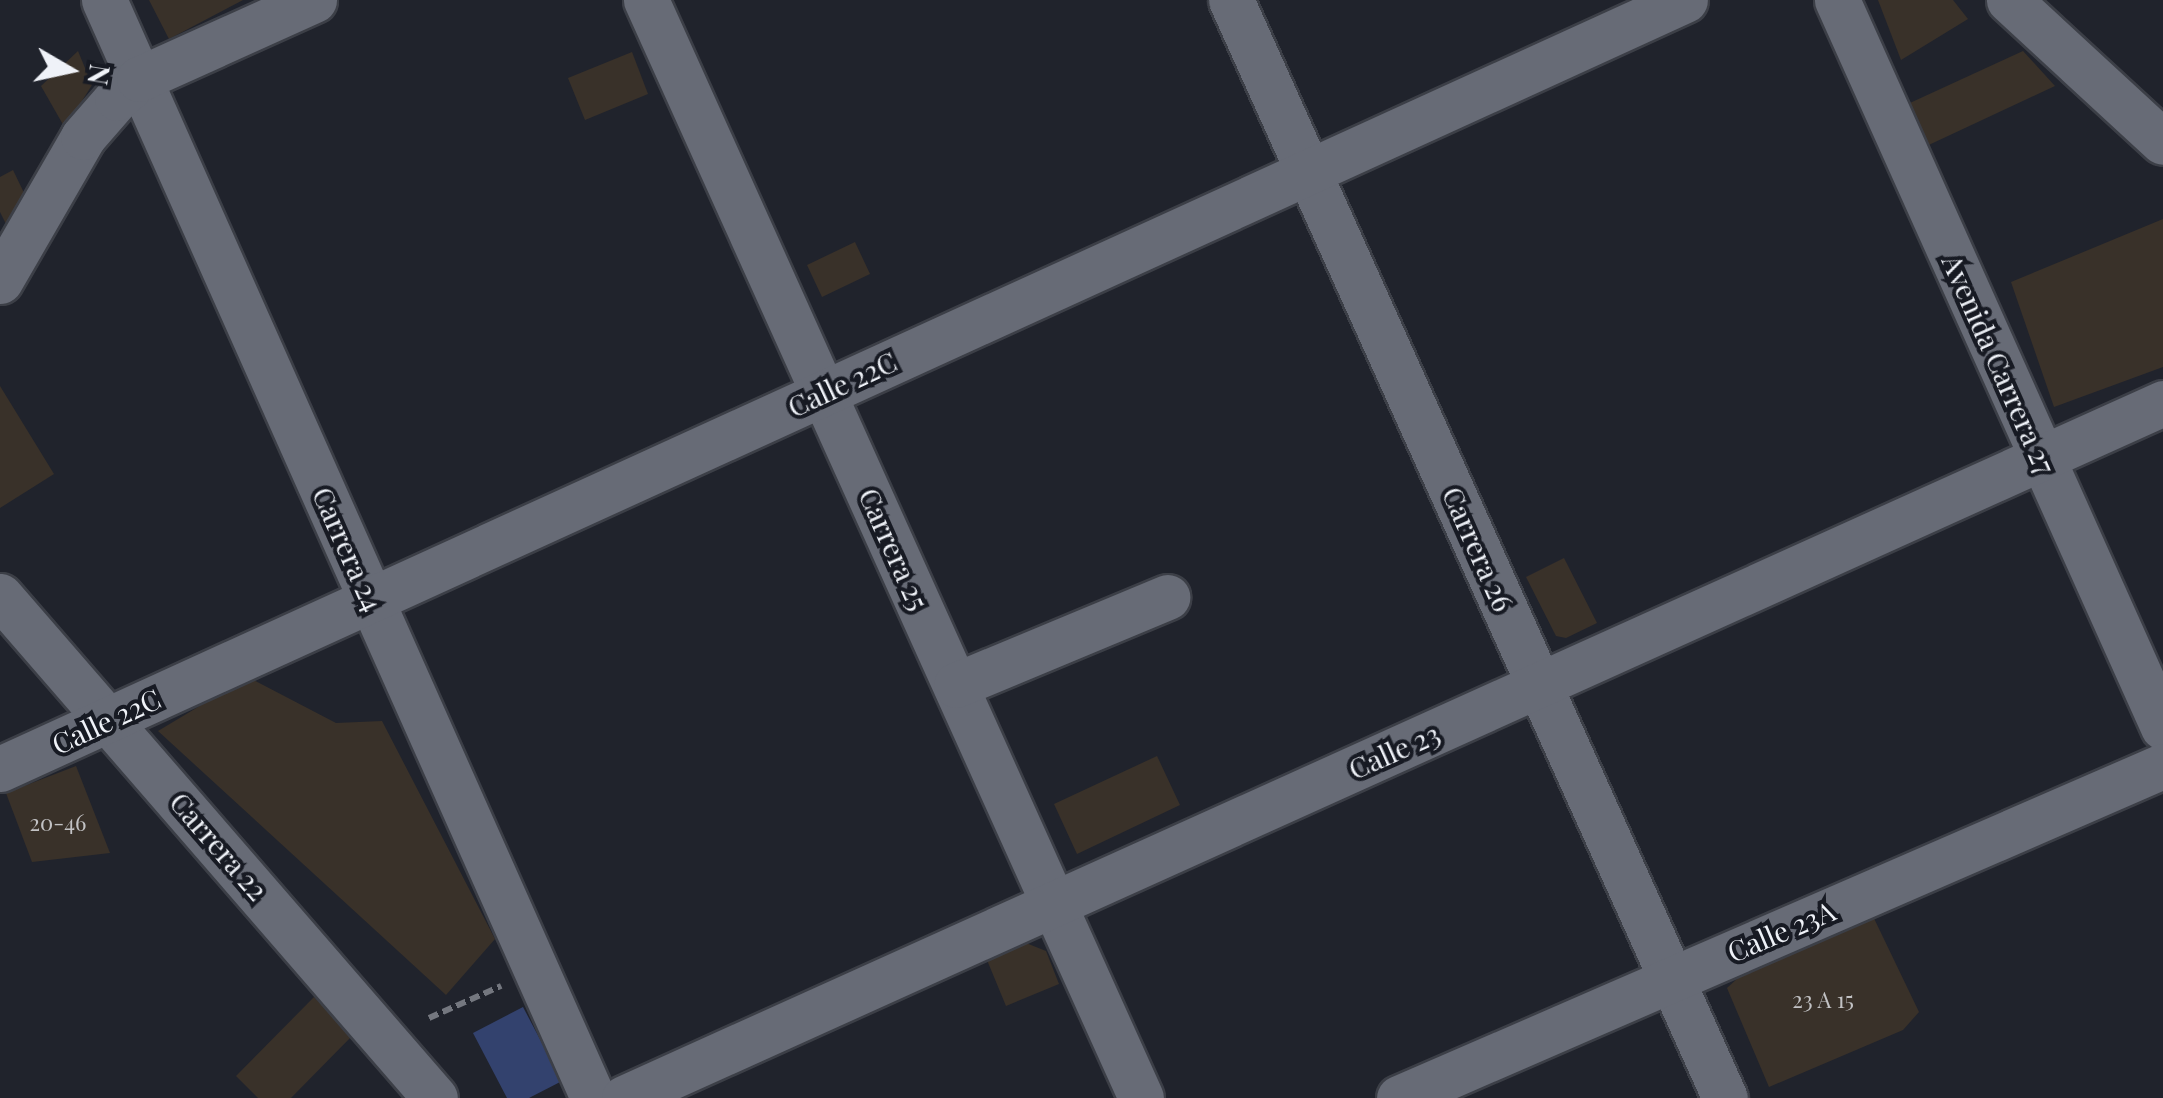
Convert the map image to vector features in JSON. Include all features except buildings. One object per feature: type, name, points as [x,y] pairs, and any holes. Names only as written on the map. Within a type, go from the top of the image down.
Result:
[{"type":"street","name":"Carrera 24","points":[[104,0],[592,1098]]},
{"type":"street","points":[[0,280],[83,137],[139,78],[314,0]]},
{"type":"street","name":"Carrera 25","points":[[646,0],[1141,1098]]},
{"type":"street","name":"Carrera 26","points":[[1231,0],[1725,1098]]},
{"type":"street","name":"Calle 22C","points":[[0,768],[113,722],[371,600],[1685,0]]},
{"type":"street","name":"Avenida Carrera 27","points":[[1838,0],[2163,727]]},
{"type":"street","points":[[2009,0],[2163,142]]},
{"type":"street","name":"Calle 23","points":[[624,1098],[2163,403]]},
{"type":"street","name":"Carrera 22","points":[[0,596],[435,1098]]},
{"type":"street","points":[[956,685],[1167,597]]},
{"type":"street","name":"Calle 23A","points":[[1399,1098],[2163,766]]},
{"type":"shaded area","points":[[523,1007],[562,1081],[529,1098],[507,1098],[473,1033]]}]
